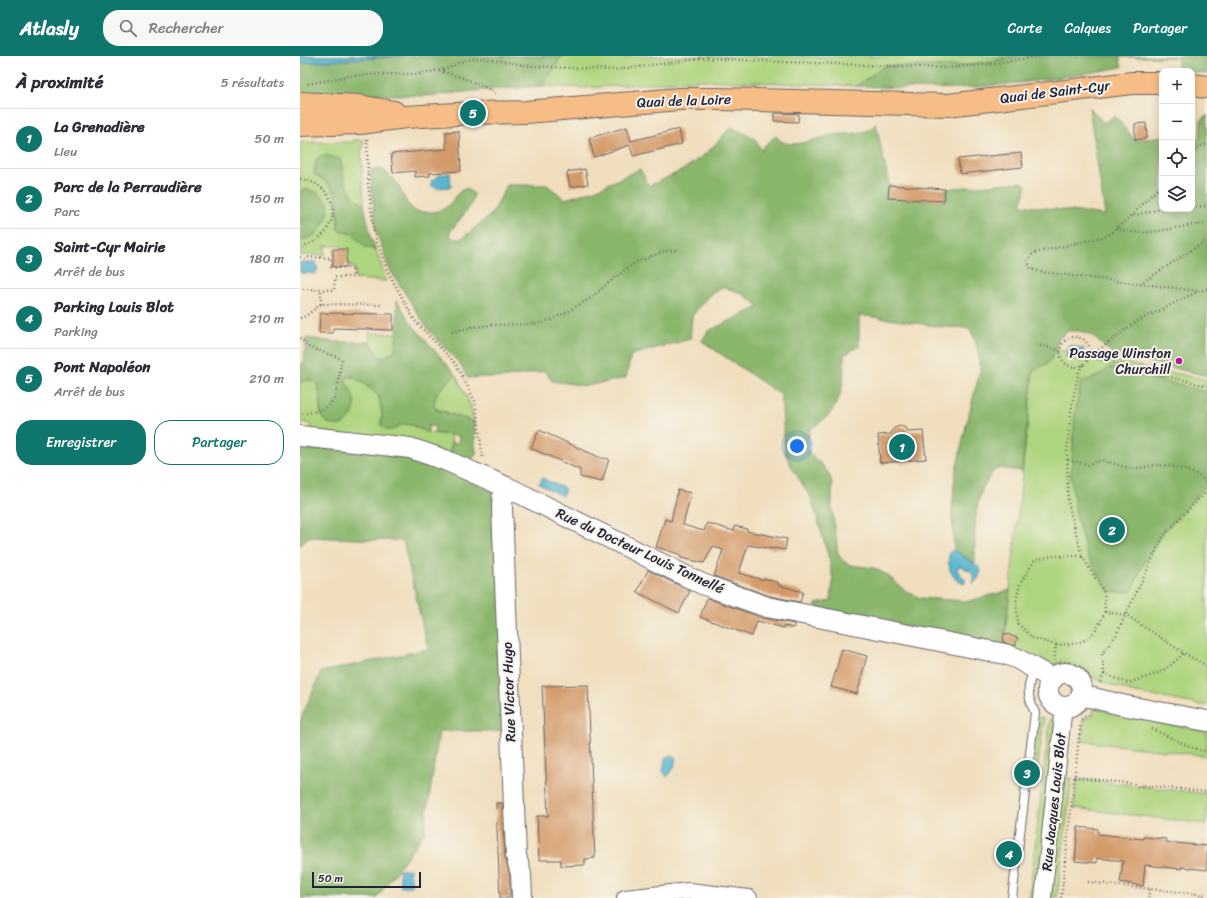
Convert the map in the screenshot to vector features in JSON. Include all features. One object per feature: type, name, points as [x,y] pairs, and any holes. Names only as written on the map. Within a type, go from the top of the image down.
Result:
[{"type":"main road","name":"Quai de Saint-Cyr","points":[[948,105],[1132,83],[1159,83]]},
{"type":"main road","points":[[1195,85],[1207,87]]},
{"type":"main road","name":"Quai de la Loire","points":[[302,94],[358,106],[421,116]]},
{"type":"main road","name":"Quai de la Loire","points":[[300,125],[360,123],[421,116],[473,113],[526,112],[680,99],[948,105]]},
{"type":"main road","points":[[300,117],[359,115],[421,116]]},
{"type":"street","name":"Rue du Docteur Louis Tonnellé","points":[[300,436],[410,448],[445,460],[503,486],[702,584],[767,606],[1005,654],[1016,658],[1053,678]]},
{"type":"street","name":"Rue Victor Hugo","points":[[503,486],[502,508],[516,856],[521,874],[522,898]]},
{"type":"street","points":[[1086,688],[1074,704],[1064,706],[1053,702],[1048,691],[1049,685],[1053,678],[1065,673],[1075,676],[1081,685],[1086,688],[1122,705],[1207,721]]},
{"type":"street","name":"Rue Jacques Louis Blot","points":[[1043,898],[1064,706]]},
{"type":"street","points":[[625,898],[689,891],[749,898]]},
{"type":"lane","points":[[1012,898],[1035,713],[1029,700],[1028,688],[1035,669]]},
{"type":"path","points":[[302,94],[349,76],[420,74],[449,68],[470,59],[482,58],[531,66],[614,70],[706,58],[947,68],[993,64],[1039,56]]},
{"type":"path","points":[[438,70],[469,80],[488,88],[500,96]]},
{"type":"path","points":[[367,138],[368,183],[374,233],[388,272],[415,321],[456,364],[475,401],[483,459],[482,464]]},
{"type":"path","points":[[1195,151],[1199,147],[1207,144]]},
{"type":"path","points":[[300,179],[315,184],[326,192],[332,204],[333,212],[332,220],[325,232],[314,241],[300,248]]},
{"type":"path","points":[[1159,187],[1131,216],[1107,236],[1034,253],[1027,260],[1031,269],[1041,272],[1199,291]]},
{"type":"path","points":[[1195,207],[1207,206]]},
{"type":"path","points":[[1131,216],[1159,210]]},
{"type":"path","points":[[1116,228],[1127,233],[1162,231],[1196,224],[1207,224]]},
{"type":"path","points":[[1140,284],[1207,240]]},
{"type":"path","points":[[452,332],[472,327],[535,324],[550,320],[591,298],[614,278],[636,262],[664,251],[679,250]]},
{"type":"path","points":[[300,257],[331,258],[331,267],[353,268],[353,277],[335,277],[334,290],[300,289]]},
{"type":"path","points":[[1082,556],[1051,556],[1035,560],[1020,584],[1016,601],[1018,624],[1033,638],[1056,645],[1072,644],[1087,640],[1098,629],[1104,612],[1104,592],[1082,556],[1068,502],[1068,460],[1071,412],[1078,374],[1089,357],[1136,322],[1199,291],[1207,289]]},
{"type":"path","points":[[321,290],[321,304]]},
{"type":"path","points":[[300,318],[306,316],[321,304],[383,305]]},
{"type":"path","points":[[1083,365],[1074,367],[1065,363],[1061,355],[1061,350],[1066,341],[1075,337],[1087,343],[1089,347],[1089,357]]},
{"type":"path","points":[[300,338],[308,347],[342,359],[336,394],[331,404],[326,408],[311,413],[300,414]]},
{"type":"path","points":[[1036,345],[1061,350]]},
{"type":"path","points":[[1089,357],[1207,386]]},
{"type":"path","points":[[1068,460],[1089,465],[1101,460],[1132,469],[1157,465],[1171,466],[1198,475],[1207,483]]},
{"type":"path","points":[[1098,686],[1104,674],[1102,654],[1116,635],[1164,535],[1207,491]]},
{"type":"path","points":[[1104,612],[1126,615],[1184,653],[1207,666]]},
{"type":"path","points":[[1056,645],[1054,662],[1065,661],[1078,665],[1088,673],[1086,688]]},
{"type":"path","points":[[1104,674],[1128,683],[1156,674],[1170,666],[1184,653]]},
{"type":"path","points":[[1061,898],[1081,720],[1087,715],[1094,716]]},
{"type":"path","points":[[1150,728],[1194,748],[1207,752]]},
{"type":"path","points":[[1074,777],[1134,784],[1139,787],[1143,785],[1207,792]]},
{"type":"path","points":[[1088,882],[1207,895]]},
{"type":"path","points":[[1148,898],[1150,888]]},
{"type":"green space","points":[[300,56],[1009,56],[1010,58],[957,66],[885,66],[856,86],[700,80],[584,88],[543,86],[546,81],[300,84]]},
{"type":"green space","points":[[402,56],[562,56],[543,86],[428,96],[365,94],[300,95],[300,63]]},
{"type":"green space","points":[[1009,56],[1207,56],[1207,58]]},
{"type":"green space","points":[[1021,56],[1119,56],[1122,67],[1041,80],[980,87],[933,89],[856,86],[885,66],[957,66]]},
{"type":"green space","points":[[1178,56],[1207,56],[1207,74],[1195,72],[1195,68],[1177,68]]},
{"type":"green space","points":[[1089,107],[1104,123],[1115,116],[1136,141],[1159,137],[1159,212],[1195,212],[1195,139],[1200,137],[1201,120],[1207,115],[1207,376],[1112,353],[1091,335],[1080,331],[1068,331],[1059,338],[1052,358],[1048,363],[1033,371],[1022,471],[997,468],[983,489],[976,513],[975,563],[954,550],[952,513],[955,475],[980,371],[977,346],[970,328],[944,327],[859,315],[859,346],[844,355],[843,377],[839,399],[829,415],[809,430],[808,452],[829,474],[832,483],[832,509],[838,553],[842,560],[850,565],[874,568],[887,575],[904,590],[920,598],[969,601],[1010,590],[1003,646],[816,607],[816,604],[831,601],[833,580],[830,562],[812,500],[790,464],[785,452],[781,395],[702,341],[708,331],[759,307],[755,303],[737,292],[722,287],[708,296],[692,316],[690,339],[631,355],[626,378],[586,386],[552,381],[545,371],[501,378],[468,378],[459,363],[427,328],[389,268],[376,230],[370,170],[382,169],[396,181],[407,203],[415,211],[433,212],[441,210],[449,205],[458,193],[467,188],[474,194],[471,205],[449,233],[453,239],[461,239],[492,214],[507,185],[547,185],[565,199],[595,190],[640,169],[649,186],[683,170],[708,152],[731,127],[754,138],[762,151],[764,146],[776,136],[780,141],[787,143],[802,143],[832,135],[862,132],[872,127],[876,123],[889,185],[889,198],[944,201],[945,189],[1021,182],[1025,184],[1026,188],[1021,205],[1105,215]]},
{"type":"green space","points":[[354,140],[363,140],[363,149],[361,150],[364,205],[347,188],[342,165],[314,174],[329,185],[336,197],[338,203],[338,230],[352,234],[365,247],[376,250],[387,281],[355,279],[355,268],[350,267],[350,262],[346,261],[341,246],[325,246],[325,255],[300,255],[300,241],[314,235],[306,189],[300,192],[300,142],[353,142]]},
{"type":"green space","points":[[322,155],[340,159],[346,185],[354,196],[364,205],[371,237],[376,250],[365,247],[352,234],[338,230],[338,204],[336,197],[329,185],[314,174],[316,159]]},
{"type":"green space","points":[[306,189],[317,192],[325,199],[328,213],[321,228],[314,235],[300,241],[300,192]]},
{"type":"green space","points":[[397,300],[410,322],[456,375],[440,389],[435,398],[434,404],[435,409],[474,422],[476,454],[471,460],[450,453],[451,443],[458,443],[459,436],[434,433],[435,426],[428,426],[428,433],[407,424],[400,425],[391,430],[386,430],[381,425],[382,413],[379,397],[371,389],[354,377],[348,377],[345,381],[355,403],[354,412],[346,422],[338,425],[328,423],[324,420],[321,412],[320,392],[317,385],[310,380],[300,383],[300,364],[304,363],[306,338],[335,342],[370,342],[379,356],[383,357],[395,351],[397,334]]},
{"type":"green space","points":[[369,333],[397,334],[395,351],[384,357],[379,356],[370,342]]},
{"type":"green space","points":[[1036,345],[1207,380],[1207,706],[1131,692],[1004,646]]},
{"type":"green space","points":[[1109,367],[1207,392],[1207,484],[1162,534],[1147,557],[1131,592],[1109,592],[1087,555],[1076,516],[1071,476],[1075,414],[1081,381],[1096,377]]},
{"type":"green space","points":[[456,375],[470,404],[474,422],[435,408],[435,398],[440,389]]},
{"type":"green space","points":[[348,377],[354,377],[371,389],[379,397],[382,413],[381,425],[392,430],[398,426],[406,424],[430,433],[452,435],[450,453],[311,430],[311,424],[300,422],[300,383],[308,379],[314,380],[317,384],[320,411],[322,416],[326,421],[334,425],[350,389],[345,381]]},
{"type":"green space","points":[[300,440],[408,454],[497,493],[510,731],[439,731],[424,833],[377,898],[300,898],[300,721],[321,672],[428,649],[403,541],[308,537],[300,546]]},
{"type":"green space","points":[[1094,708],[1207,732],[1207,756],[1082,741],[1084,719],[1093,715]]},
{"type":"green space","points":[[1039,717],[1044,718],[1037,773],[1032,772]]},
{"type":"green space","points":[[1050,719],[1056,720],[1035,898],[1029,898]]},
{"type":"green space","points":[[1064,777],[1072,778],[1057,897],[1050,896]]},
{"type":"green space","points":[[1077,779],[1207,794],[1207,824],[1074,808]]},
{"type":"water","points":[[300,56],[402,56],[300,63]]},
{"type":"water","points":[[450,173],[451,187],[436,188],[432,186],[431,181],[438,177],[438,175]]},
{"type":"water","points":[[300,262],[316,262],[318,270],[316,270],[316,274],[300,273]]},
{"type":"water","points":[[1069,345],[1084,349],[1081,361],[1066,357]]},
{"type":"water","points":[[542,478],[565,489],[562,496],[539,484]]},
{"type":"water","points":[[954,550],[979,567],[981,571],[978,579],[973,584],[973,573],[961,566],[958,567],[957,570],[965,580],[965,583],[956,580],[953,576],[949,567],[949,556],[950,552]]},
{"type":"water","points":[[670,755],[675,757],[675,763],[667,777],[663,771],[665,759]]},
{"type":"water","points":[[410,869],[412,886],[401,887],[399,870]]},
{"type":"building","points":[[775,113],[799,114],[798,122],[774,121]]},
{"type":"building","points":[[1146,123],[1147,138],[1135,140],[1135,124]]},
{"type":"building","points":[[627,127],[631,141],[679,129],[682,144],[633,156],[630,145],[594,157],[589,138]]},
{"type":"building","points":[[459,131],[461,171],[430,173],[430,176],[415,177],[415,171],[393,173],[391,154],[446,149],[446,132]]},
{"type":"building","points":[[1021,153],[1023,167],[960,174],[958,159]]},
{"type":"building","points":[[585,169],[588,184],[570,187],[567,172]]},
{"type":"building","points":[[889,185],[945,189],[944,201],[888,198]]},
{"type":"building","points":[[333,249],[347,249],[346,267],[333,267]]},
{"type":"building","points":[[320,313],[393,314],[393,330],[333,328],[333,333],[319,333]]},
{"type":"building","points":[[900,426],[906,428],[908,432],[923,431],[926,459],[880,463],[878,435],[891,434],[894,428]]},
{"type":"building","points":[[539,430],[601,458],[609,459],[602,482],[580,477],[580,470],[531,448]]},
{"type":"building","points":[[678,490],[691,493],[683,525],[704,531],[707,523],[734,531],[735,526],[747,529],[747,531],[787,539],[785,550],[748,545],[739,573],[763,580],[764,578],[779,583],[778,585],[803,592],[800,602],[770,596],[714,576],[723,550],[713,546],[704,563],[681,558],[679,554],[656,547],[665,519],[671,521]]},
{"type":"building","points":[[648,570],[690,591],[679,613],[637,592]]},
{"type":"building","points":[[707,598],[763,618],[794,624],[794,628],[784,626],[784,628],[757,621],[752,636],[700,617]]},
{"type":"building","points":[[1004,633],[1018,638],[1015,646],[1003,642]]},
{"type":"building","points":[[842,649],[867,656],[857,694],[831,687]]},
{"type":"building","points":[[588,685],[595,858],[585,859],[585,865],[561,866],[561,860],[539,860],[537,816],[548,816],[542,686]]},
{"type":"building","points":[[496,803],[502,803],[505,856],[510,876],[510,898],[500,898]]},
{"type":"building","points":[[1078,827],[1098,829],[1098,834],[1143,839],[1143,837],[1166,839],[1166,842],[1207,846],[1207,870],[1145,865],[1143,886],[1120,882],[1123,861],[1097,858],[1097,863],[1075,861]]},
{"type":"place","name":"Pont Napoléon","points":[[473,113]]},
{"type":"place","name":"Passage Winston Churchill","points":[[1179,361]]},
{"type":"place","name":"La Grenadière","points":[[902,447]]},
{"type":"place","name":"Parc de la Perraudière","points":[[1112,530]]},
{"type":"place","name":"Saint-Cyr Mairie","points":[[1027,773]]},
{"type":"place","name":"Parking Louis Blot","points":[[1009,854]]}]
